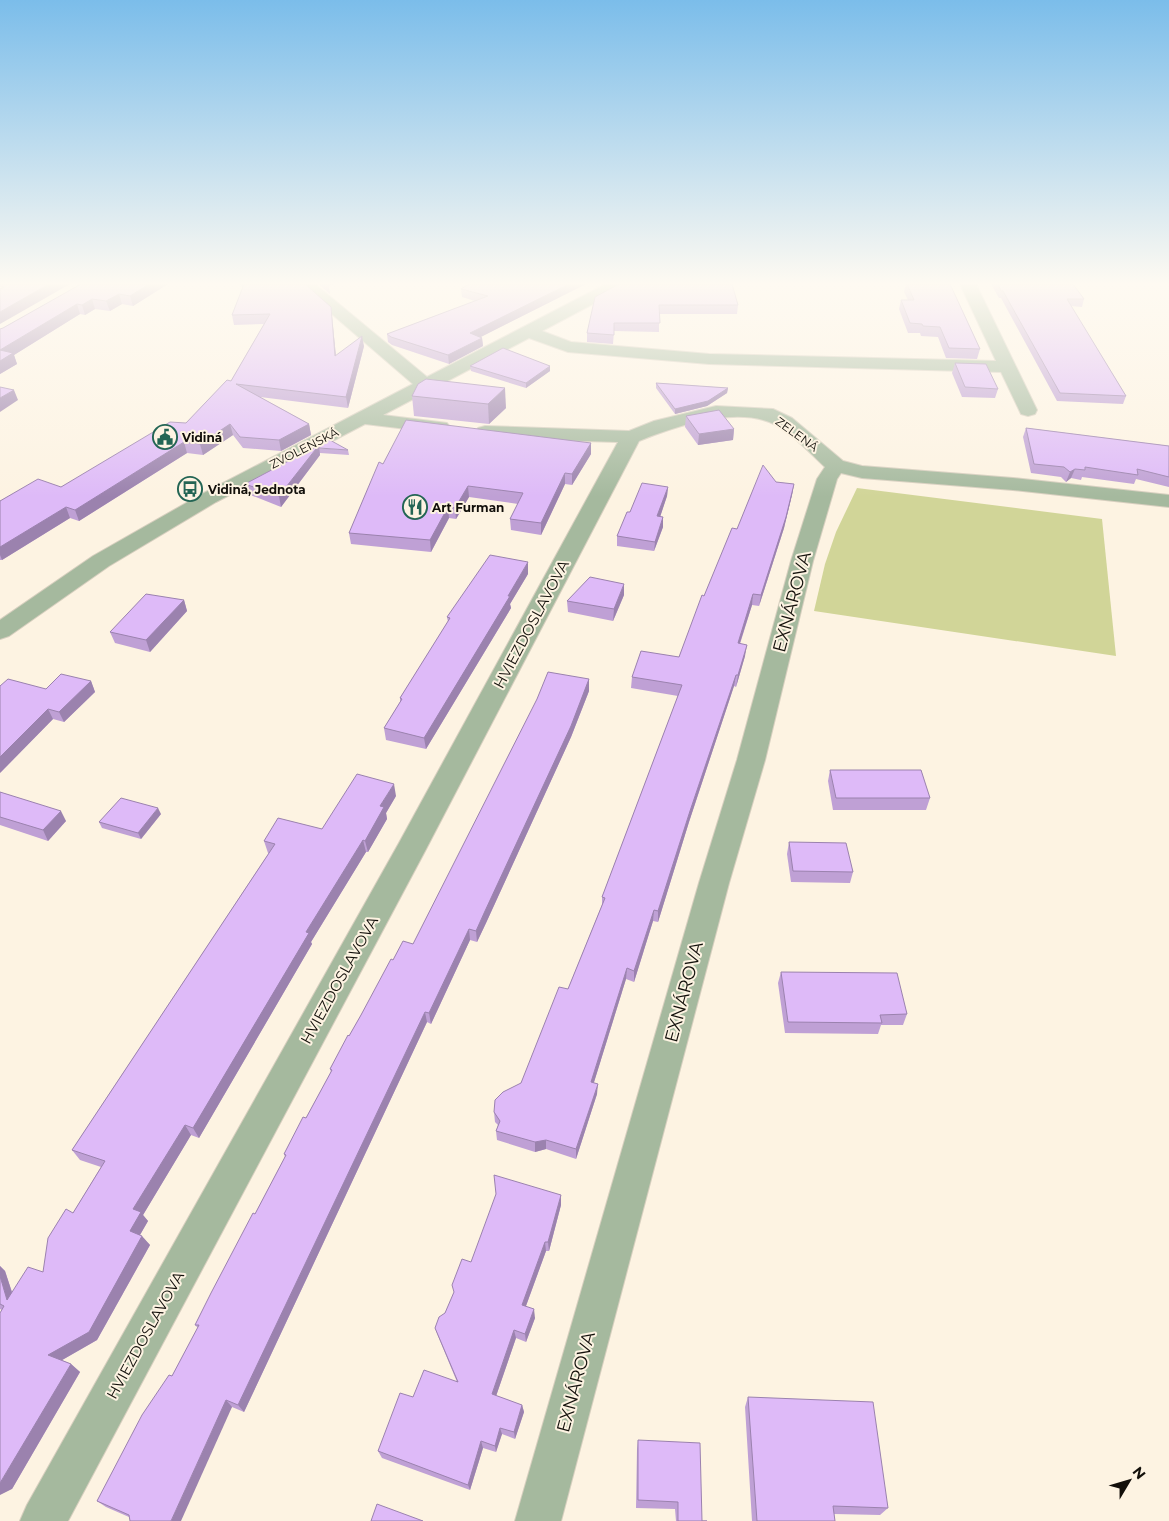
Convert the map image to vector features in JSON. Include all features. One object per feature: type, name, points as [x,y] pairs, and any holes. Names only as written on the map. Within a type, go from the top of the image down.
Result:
[{"type":"street","points":[[390,355],[425,385]]},
{"type":"street","name":"ZVOLENSKÁ","points":[[0,631],[109,556],[209,498],[482,355]]},
{"type":"street","points":[[665,355],[709,359],[1008,367]]},
{"type":"street","points":[[1002,355],[1028,410]]},
{"type":"street","name":"ZELENÁ","points":[[362,418],[496,433],[631,437],[661,425],[716,412],[766,413],[785,422],[836,466],[862,472],[1014,484],[1169,501]]},
{"type":"street","name":"HVIEZDOSLAVOVA","points":[[43,1521],[415,842],[631,437]]},
{"type":"street","name":"EXNÁROVA","points":[[538,1521],[714,883],[751,760],[802,560],[827,479],[836,466]]},
{"type":"green space","points":[[857,488],[1102,519],[1116,656],[814,611],[825,564],[836,532]]},
{"type":"building","points":[[0,355],[10,355],[0,361]]},
{"type":"building","points":[[246,355],[357,355],[346,397],[236,384],[309,424],[279,440],[240,437],[230,424],[200,444],[184,442],[75,510],[66,507],[0,547],[0,501],[38,479],[61,487],[170,422],[186,423],[227,380],[231,381]]},
{"type":"building","points":[[490,355],[521,355],[550,366],[526,383],[470,366]]},
{"type":"building","points":[[1039,355],[1101,355],[1126,396],[1060,393]]},
{"type":"building","points":[[955,363],[986,364],[998,389],[965,387]]},
{"type":"building","points":[[426,379],[505,388],[488,404],[412,396],[418,384]]},
{"type":"building","points":[[656,383],[728,388],[708,401],[675,409]]},
{"type":"building","points":[[0,387],[14,390],[0,398]]},
{"type":"building","points":[[719,410],[734,429],[699,434],[686,416]]},
{"type":"building","points":[[406,420],[591,443],[572,474],[565,473],[541,523],[510,519],[523,493],[468,486],[455,508],[448,507],[430,540],[349,533],[379,462],[383,464]]},
{"type":"building","points":[[1026,428],[1169,446],[1169,477],[1137,469],[1138,475],[1085,467],[1085,470],[1075,469],[1070,472],[1064,467],[1034,464]]},
{"type":"building","points":[[328,439],[348,450],[319,448],[319,445],[313,447]]},
{"type":"building","points":[[319,445],[279,496],[245,484]]},
{"type":"building","points":[[763,465],[776,482],[794,484],[786,517],[761,595],[753,594],[738,643],[747,645],[658,911],[654,910],[634,971],[627,968],[591,1082],[598,1084],[576,1149],[546,1140],[535,1142],[496,1131],[500,1121],[494,1112],[495,1100],[503,1092],[521,1083],[559,987],[568,989],[605,898],[602,897],[682,685],[632,677],[641,651],[679,657],[702,595],[704,596],[732,528],[737,529]]},
{"type":"building","points":[[642,483],[668,487],[657,516],[663,517],[655,542],[617,536],[627,512],[630,512]]},
{"type":"building","points":[[490,555],[528,562],[508,596],[510,596],[424,738],[384,728],[402,699],[400,698],[450,618],[447,617]]},
{"type":"building","points":[[590,577],[624,584],[614,609],[567,601]]},
{"type":"building","points":[[146,594],[184,600],[146,640],[110,632]]},
{"type":"building","points":[[548,672],[589,679],[571,726],[476,931],[469,929],[429,1013],[425,1012],[238,1405],[226,1400],[171,1521],[130,1521],[129,1515],[97,1501],[142,1415],[169,1375],[172,1376],[199,1325],[195,1325],[211,1293],[286,1155],[284,1154],[303,1117],[306,1118],[332,1070],[330,1069],[348,1035],[391,959],[393,960],[403,941],[413,944],[537,699]]},
{"type":"building","points":[[61,674],[91,681],[59,712],[48,709],[0,757],[0,686],[8,679],[46,689]]},
{"type":"building","points":[[830,770],[921,770],[930,798],[836,798]]},
{"type":"building","points":[[357,774],[394,784],[380,806],[384,807],[365,841],[363,840],[306,932],[309,933],[193,1128],[185,1125],[133,1209],[141,1212],[130,1231],[142,1236],[89,1332],[48,1355],[71,1364],[0,1483],[0,1313],[4,1306],[0,1304],[0,1276],[7,1300],[28,1267],[43,1272],[48,1238],[66,1209],[73,1213],[105,1161],[72,1150],[275,844],[264,841],[278,818],[322,829]]},
{"type":"building","points":[[0,792],[61,811],[43,830],[0,817]]},
{"type":"building","points":[[121,798],[158,808],[138,833],[99,822]]},
{"type":"building","points":[[789,842],[846,843],[853,872],[793,871]]},
{"type":"building","points":[[781,972],[897,973],[907,1014],[880,1015],[882,1023],[788,1022]]},
{"type":"building","points":[[494,1175],[561,1195],[548,1242],[545,1242],[522,1305],[534,1309],[525,1334],[514,1330],[492,1394],[522,1405],[514,1432],[500,1428],[495,1446],[481,1441],[468,1485],[378,1451],[400,1393],[413,1397],[424,1370],[458,1382],[435,1328],[439,1317],[445,1313],[454,1292],[452,1285],[462,1259],[471,1262],[496,1194]]},
{"type":"building","points":[[748,1397],[873,1402],[888,1508],[833,1506],[835,1521],[757,1521]]},
{"type":"building","points":[[638,1440],[700,1443],[702,1521],[678,1521],[678,1502],[638,1500]]},
{"type":"building","points":[[377,1504],[423,1521],[371,1521]]},
{"type":"place","name":"Vidiná","points":[[165,437]]},
{"type":"place","name":"Vidiná, Jednota","points":[[190,489]]},
{"type":"place","name":"Art Furman","points":[[415,507]]}]
